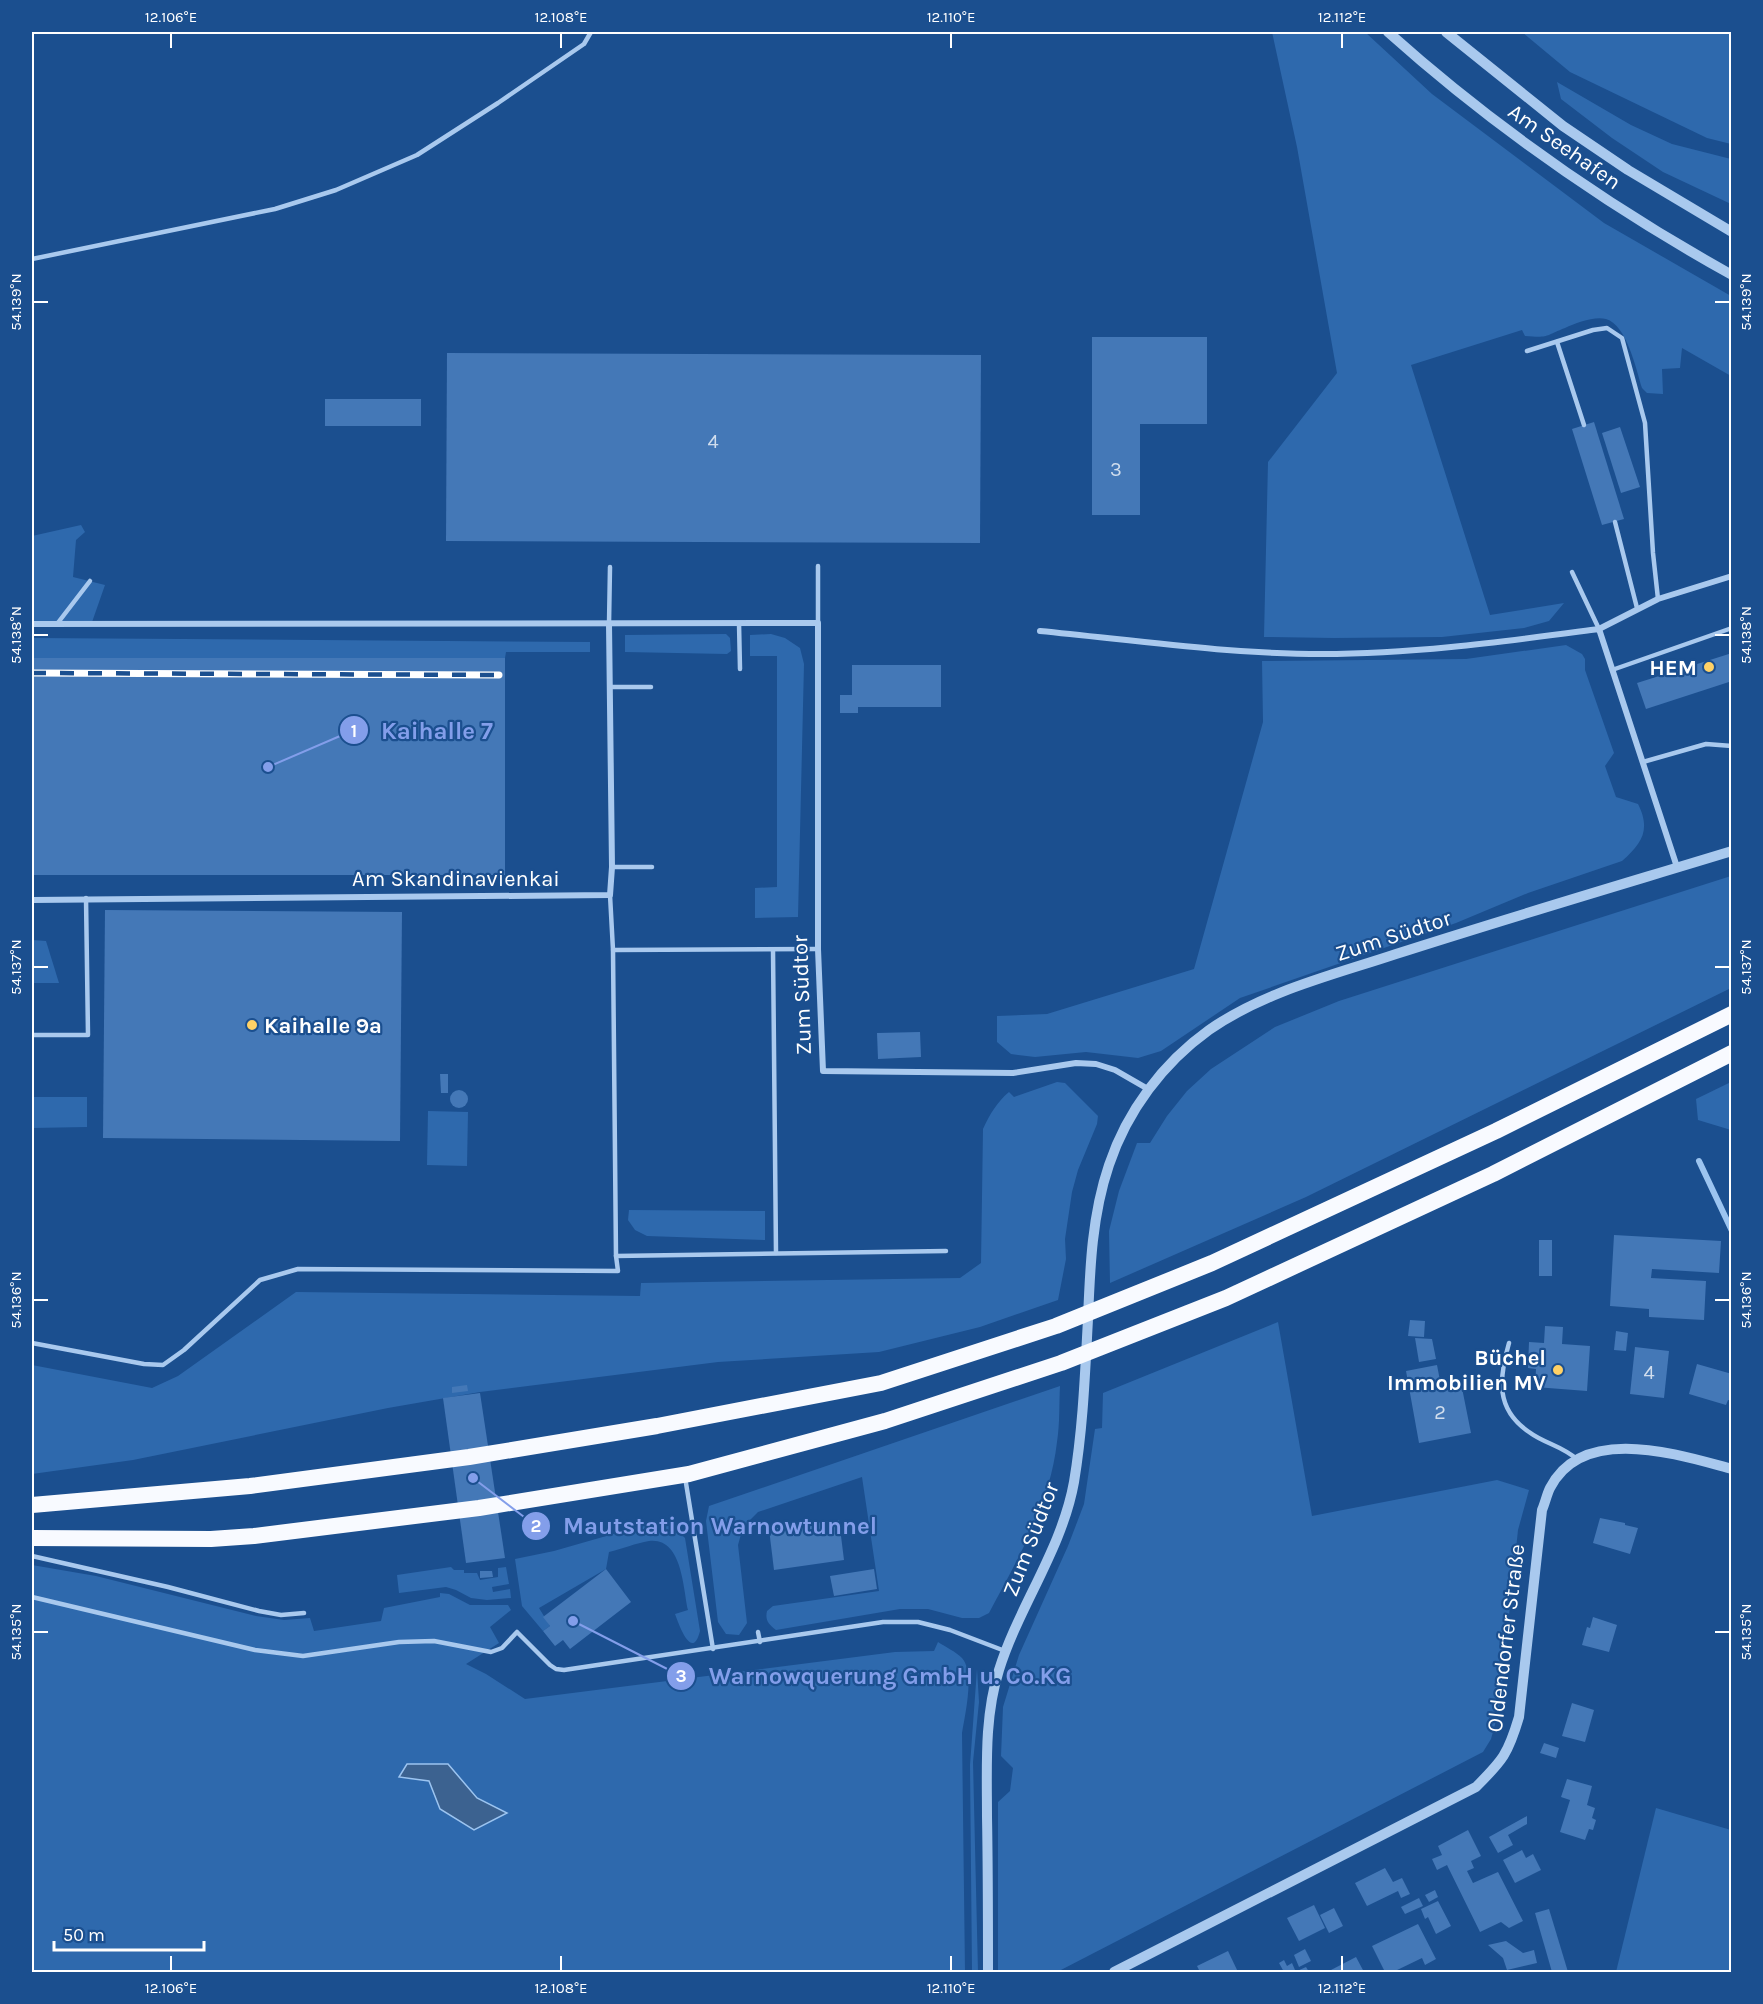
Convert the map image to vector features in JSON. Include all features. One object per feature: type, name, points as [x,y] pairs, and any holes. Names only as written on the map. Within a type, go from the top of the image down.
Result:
[{"type":"highway","points":[[32,1505],[250,1486],[469,1457],[657,1426],[881,1383],[1056,1326],[1212,1263],[1496,1131],[1731,1014]]},
{"type":"highway","points":[[32,1538],[211,1539],[254,1536],[478,1508],[684,1474],[885,1421],[1061,1363],[1226,1298],[1493,1174],[1731,1053]]},
{"type":"street","name":"Am Seehafen","points":[[1388,32],[1432,72],[1520,141],[1597,195],[1731,275]]},
{"type":"street","name":"Am Seehafen","points":[[1446,32],[1563,126],[1628,170],[1731,232]]},
{"type":"street","points":[[1040,630],[1259,652],[1323,654],[1426,650],[1599,628],[1658,599],[1731,576]]},
{"type":"street","points":[[32,624],[818,623]]},
{"type":"street","name":"Zum Südtor","points":[[818,623],[818,949],[823,1071],[1013,1073],[1076,1063],[1096,1064],[1115,1070],[1148,1089]]},
{"type":"street","points":[[609,624],[612,867],[609,895]]},
{"type":"street","points":[[1599,628],[1677,867]]},
{"type":"street","name":"Zum Südtor","points":[[988,1972],[987,1752],[993,1695],[1006,1651],[1061,1525],[1070,1498],[1080,1445],[1091,1256],[1098,1207],[1108,1168],[1131,1115],[1148,1089],[1189,1046],[1210,1030],[1233,1015],[1283,992],[1505,919],[1731,851]]},
{"type":"street","name":"Am Skandinavienkai","points":[[32,900],[609,895]]},
{"type":"street","name":"Oldendorfer Straße","points":[[1114,1972],[1476,1787],[1501,1763],[1510,1747],[1519,1717],[1542,1510],[1550,1487],[1564,1471],[1578,1460],[1597,1452],[1619,1448],[1672,1453],[1731,1469]]},
{"type":"lane","points":[[32,259],[275,209],[336,190],[417,155],[498,103],[584,44],[591,34],[597,32]]},
{"type":"lane","points":[[1527,351],[1593,330],[1607,328],[1622,338],[1645,423],[1658,599]]},
{"type":"lane","points":[[1557,342],[1584,425]]},
{"type":"lane","points":[[1615,522],[1637,608]]},
{"type":"lane","points":[[818,566],[818,623]]},
{"type":"lane","points":[[609,624],[610,567]]},
{"type":"lane","points":[[1572,572],[1599,628]]},
{"type":"lane","points":[[56,625],[90,581]]},
{"type":"lane","points":[[740,623],[740,669]]},
{"type":"lane","points":[[1612,670],[1731,628]]},
{"type":"lane","points":[[610,687],[651,687]]},
{"type":"lane","points":[[1643,762],[1706,744],[1731,746]]},
{"type":"lane","points":[[612,867],[652,867]]},
{"type":"lane","points":[[32,1343],[144,1364],[163,1365],[184,1350],[260,1280],[298,1269],[618,1271],[613,950],[609,895]]},
{"type":"lane","points":[[32,1035],[88,1035],[86,898]]},
{"type":"lane","points":[[613,950],[818,949]]},
{"type":"lane","points":[[773,950],[776,1253]]},
{"type":"lane","points":[[616,1256],[946,1251]]},
{"type":"lane","points":[[1509,1343],[1502,1369],[1501,1395],[1512,1416],[1529,1432],[1567,1450],[1578,1460]]},
{"type":"lane","points":[[684,1474],[713,1649]]},
{"type":"lane","points":[[32,1556],[168,1587],[259,1611],[281,1615],[304,1613]]},
{"type":"lane","points":[[32,1597],[255,1650],[303,1656],[399,1642],[434,1641],[491,1653],[502,1648],[517,1632],[550,1665],[564,1670],[883,1622],[918,1622],[950,1630],[1006,1651]]},
{"type":"lane","points":[[758,1632],[760,1642]]},
{"type":"shaded area","points":[[1272,32],[1365,32],[1432,94],[1604,223],[1731,296],[1731,376],[1682,348],[1680,368],[1662,369],[1663,394],[1647,393],[1642,388],[1625,338],[1613,323],[1601,318],[1580,322],[1550,335],[1525,336],[1522,330],[1411,365],[1490,615],[1564,603],[1549,621],[1524,628],[1442,637],[1264,637],[1268,462],[1337,373],[1297,147]]},
{"type":"shaded area","points":[[1522,32],[1731,32],[1731,144],[1707,138],[1570,72]]},
{"type":"shaded area","points":[[1557,82],[1631,125],[1672,144],[1731,159],[1731,204],[1663,172],[1612,138],[1561,99]]},
{"type":"shaded area","points":[[81,525],[85,532],[76,540],[73,577],[105,585],[91,625],[32,624],[32,536]]},
{"type":"shaded area","points":[[726,634],[730,638],[731,651],[727,654],[625,652],[625,635]]},
{"type":"shaded area","points":[[771,634],[785,638],[800,648],[804,664],[798,917],[755,918],[755,888],[777,887],[777,656],[750,656],[750,635]]},
{"type":"shaded area","points":[[32,638],[590,642],[590,652],[506,652],[505,658],[32,658]]},
{"type":"shaded area","points":[[1566,645],[1582,654],[1585,659],[1585,670],[1614,753],[1605,766],[1616,797],[1638,804],[1642,813],[1644,829],[1642,836],[1635,848],[1622,861],[1528,893],[1456,923],[1240,998],[1161,1051],[1138,1058],[1086,1052],[1035,1057],[1011,1054],[997,1042],[997,1016],[1047,1014],[1194,969],[1263,722],[1262,661],[1466,659]]},
{"type":"shaded area","points":[[1731,876],[1731,988],[1306,1197],[1110,1283],[1109,1231],[1119,1191],[1137,1143],[1150,1143],[1167,1116],[1187,1091],[1211,1069],[1275,1027],[1339,1001]]},
{"type":"shaded area","points":[[32,940],[46,941],[59,983],[32,983]]},
{"type":"shaded area","points":[[1057,1082],[1065,1083],[1098,1116],[1072,1192],[1065,1239],[1066,1259],[1058,1300],[980,1327],[879,1352],[718,1362],[480,1392],[388,1408],[133,1460],[32,1474],[32,1365],[152,1388],[178,1376],[296,1292],[640,1296],[641,1283],[960,1278],[981,1263],[983,1129],[997,1104],[1009,1092],[1014,1097]]},
{"type":"shaded area","points":[[1731,1082],[1731,1130],[1698,1120],[1696,1099]]},
{"type":"shaded area","points":[[32,1097],[87,1097],[87,1127],[32,1128]]},
{"type":"shaded area","points":[[428,1111],[468,1112],[467,1166],[427,1165]]},
{"type":"shaded area","points":[[629,1210],[765,1211],[765,1240],[647,1236],[635,1230],[628,1220]]},
{"type":"shaded area","points":[[1278,1322],[1312,1516],[1497,1480],[1529,1490],[1518,1530],[1499,1710],[1491,1739],[1483,1752],[1057,1972],[998,1972],[998,1802],[1010,1791],[1013,1768],[1001,1756],[1003,1707],[1019,1655],[1068,1546],[1084,1504],[1095,1429],[1102,1428],[1103,1393]]},
{"type":"shaded area","points":[[1060,1386],[1058,1435],[1048,1487],[1031,1530],[989,1613],[979,1618],[962,1618],[928,1609],[900,1609],[776,1630],[771,1626],[766,1614],[773,1606],[879,1591],[862,1477],[758,1512],[743,1527],[738,1545],[747,1623],[739,1635],[726,1634],[718,1622],[706,1521],[709,1506]]},
{"type":"shaded area","points":[[655,1522],[672,1527],[685,1538],[700,1631],[697,1640],[693,1643],[689,1642],[682,1631],[675,1614],[688,1610],[679,1565],[675,1555],[660,1542],[649,1541],[609,1552],[606,1569],[539,1608],[550,1626],[543,1631],[522,1606],[515,1559],[554,1551]]},
{"type":"shaded area","points":[[32,1565],[96,1576],[256,1616],[284,1620],[310,1618],[314,1631],[381,1621],[384,1608],[440,1597],[440,1593],[449,1594],[470,1605],[508,1605],[511,1610],[490,1627],[499,1643],[466,1664],[525,1699],[895,1652],[934,1651],[938,1642],[962,1658],[966,1665],[969,1683],[962,1733],[965,1972],[32,1972]]},
{"type":"shaded area","points":[[451,1567],[454,1570],[464,1570],[464,1573],[477,1573],[480,1580],[498,1577],[498,1568],[506,1567],[509,1584],[492,1587],[493,1592],[510,1589],[511,1598],[487,1600],[471,1598],[446,1587],[399,1593],[397,1575]]},
{"type":"shaded area","points":[[977,1669],[979,1702],[973,1762],[978,1972],[972,1972],[970,1765]]},
{"type":"shaded area","points":[[407,1764],[448,1764],[477,1798],[507,1813],[474,1830],[440,1809],[429,1781],[399,1777]]},
{"type":"shaded area","points":[[1656,1808],[1731,1830],[1731,1972],[1616,1972]]},
{"type":"building","points":[[1092,337],[1207,337],[1207,424],[1140,424],[1140,515],[1092,515]]},
{"type":"building","points":[[447,353],[981,355],[980,543],[446,541]]},
{"type":"building","points":[[325,399],[421,399],[421,426],[325,426]]},
{"type":"building","points":[[1594,422],[1624,519],[1602,525],[1572,429]]},
{"type":"building","points":[[1620,427],[1640,487],[1621,493],[1602,433]]},
{"type":"building","name":"HEM","points":[[1732,653],[1732,681],[1646,709],[1637,683]]},
{"type":"building","points":[[32,658],[505,658],[505,875],[32,875]]},
{"type":"building","points":[[852,665],[941,665],[941,707],[858,707],[858,713],[840,713],[840,695],[852,695]]},
{"type":"building","name":"Kaihalle 9a","points":[[105,910],[402,912],[400,1141],[103,1138]]},
{"type":"building","points":[[920,1032],[921,1057],[878,1059],[877,1033]]},
{"type":"building","points":[[440,1074],[448,1074],[448,1093],[441,1093]]},
{"type":"building","points":[[459,1090],[465,1093],[468,1099],[465,1105],[459,1108],[453,1105],[450,1099],[453,1093]]},
{"type":"building","points":[[1614,1235],[1721,1241],[1719,1273],[1652,1269],[1651,1278],[1706,1281],[1704,1320],[1649,1317],[1649,1309],[1610,1306]]},
{"type":"building","points":[[1539,1240],[1552,1240],[1552,1276],[1539,1276]]},
{"type":"building","points":[[1410,1320],[1425,1321],[1424,1337],[1408,1336]]},
{"type":"building","points":[[1545,1326],[1563,1327],[1562,1344],[1590,1346],[1587,1391],[1535,1387],[1536,1369],[1528,1368],[1529,1342],[1544,1343]]},
{"type":"building","points":[[1616,1331],[1628,1333],[1626,1351],[1614,1350]]},
{"type":"building","points":[[1415,1338],[1432,1339],[1436,1359],[1419,1362]]},
{"type":"building","points":[[1635,1347],[1669,1351],[1664,1398],[1630,1394]]},
{"type":"building","points":[[1697,1364],[1732,1374],[1732,1401],[1728,1400],[1726,1405],[1689,1394]]},
{"type":"building","points":[[1437,1365],[1442,1391],[1462,1388],[1471,1433],[1419,1443],[1406,1371]]},
{"type":"building","points":[[467,1385],[468,1391],[452,1393],[452,1387]]},
{"type":"building","points":[[480,1393],[505,1558],[466,1563],[443,1398]]},
{"type":"building","points":[[1600,1518],[1638,1528],[1630,1554],[1593,1543]]},
{"type":"building","points":[[839,1520],[844,1560],[774,1570],[769,1529]]},
{"type":"building","points":[[606,1569],[631,1602],[570,1649],[563,1640],[555,1646],[543,1631],[550,1626],[543,1617]]},
{"type":"building","points":[[874,1569],[877,1589],[834,1596],[830,1576]]},
{"type":"building","points":[[480,1571],[492,1571],[493,1577],[480,1578]]},
{"type":"building","points":[[1593,1617],[1617,1625],[1609,1652],[1582,1645],[1587,1627],[1590,1628]]},
{"type":"building","points":[[1572,1703],[1594,1710],[1585,1742],[1562,1736]]},
{"type":"building","points":[[1544,1743],[1559,1748],[1556,1758],[1540,1753]]},
{"type":"building","points":[[1567,1779],[1592,1786],[1587,1805],[1595,1808],[1592,1818],[1596,1820],[1593,1830],[1589,1829],[1585,1840],[1560,1832],[1570,1800],[1561,1797]]},
{"type":"building","points":[[1527,1816],[1527,1824],[1508,1835],[1513,1845],[1498,1853],[1489,1837]]},
{"type":"building","points":[[1468,1830],[1481,1856],[1471,1861],[1474,1868],[1467,1871],[1473,1883],[1498,1872],[1523,1921],[1509,1928],[1501,1922],[1480,1932],[1447,1865],[1437,1870],[1432,1859],[1442,1855],[1438,1846]]},
{"type":"building","points":[[1522,1850],[1526,1858],[1533,1854],[1541,1870],[1515,1883],[1503,1860]]},
{"type":"building","points":[[1385,1868],[1393,1882],[1402,1878],[1410,1894],[1401,1898],[1398,1891],[1367,1906],[1355,1883]]},
{"type":"building","points":[[1435,1890],[1438,1897],[1429,1902],[1425,1895]]},
{"type":"building","points":[[1419,1898],[1423,1906],[1405,1914],[1401,1907]]},
{"type":"building","points":[[1438,1901],[1451,1926],[1436,1934],[1428,1917],[1425,1919],[1421,1909]]},
{"type":"building","points":[[1314,1905],[1325,1928],[1299,1941],[1287,1918]]},
{"type":"building","points":[[1334,1908],[1343,1926],[1329,1933],[1320,1915]]},
{"type":"building","points":[[1549,1909],[1568,1972],[1552,1972],[1535,1913]]},
{"type":"building","points":[[1418,1924],[1436,1959],[1425,1965],[1422,1958],[1393,1972],[1385,1972],[1372,1946]]},
{"type":"building","points":[[1506,1941],[1523,1953],[1534,1950],[1537,1963],[1507,1970],[1503,1958],[1488,1945]]},
{"type":"building","points":[[1305,1949],[1311,1961],[1299,1967],[1294,1955]]},
{"type":"building","points":[[1228,1951],[1238,1972],[1200,1972],[1197,1966]]},
{"type":"building","points":[[1356,1957],[1364,1972],[1333,1972],[1331,1970]]},
{"type":"building","points":[[1284,1960],[1287,1966],[1292,1963],[1295,1970],[1284,1972],[1279,1963]]},
{"type":"building","points":[[1306,1967],[1309,1972],[1295,1972]]},
{"type":"waterway","points":[[1699,1161],[1732,1231]]},
{"type":"railway","points":[[32,673],[499,675]]},
{"type":"place","name":"HEM","points":[[1709,667]]},
{"type":"place","name":"Kaihalle 7","points":[[268,767]]},
{"type":"place","name":"Kaihalle 9a","points":[[252,1025]]},
{"type":"place","name":"Büchel Immobilien MV","points":[[1558,1370]]},
{"type":"place","name":"Mautstation Warnowtunnel","points":[[473,1478]]},
{"type":"place","name":"Warnowquerung GmbH u. Co.KG","points":[[573,1621]]}]
